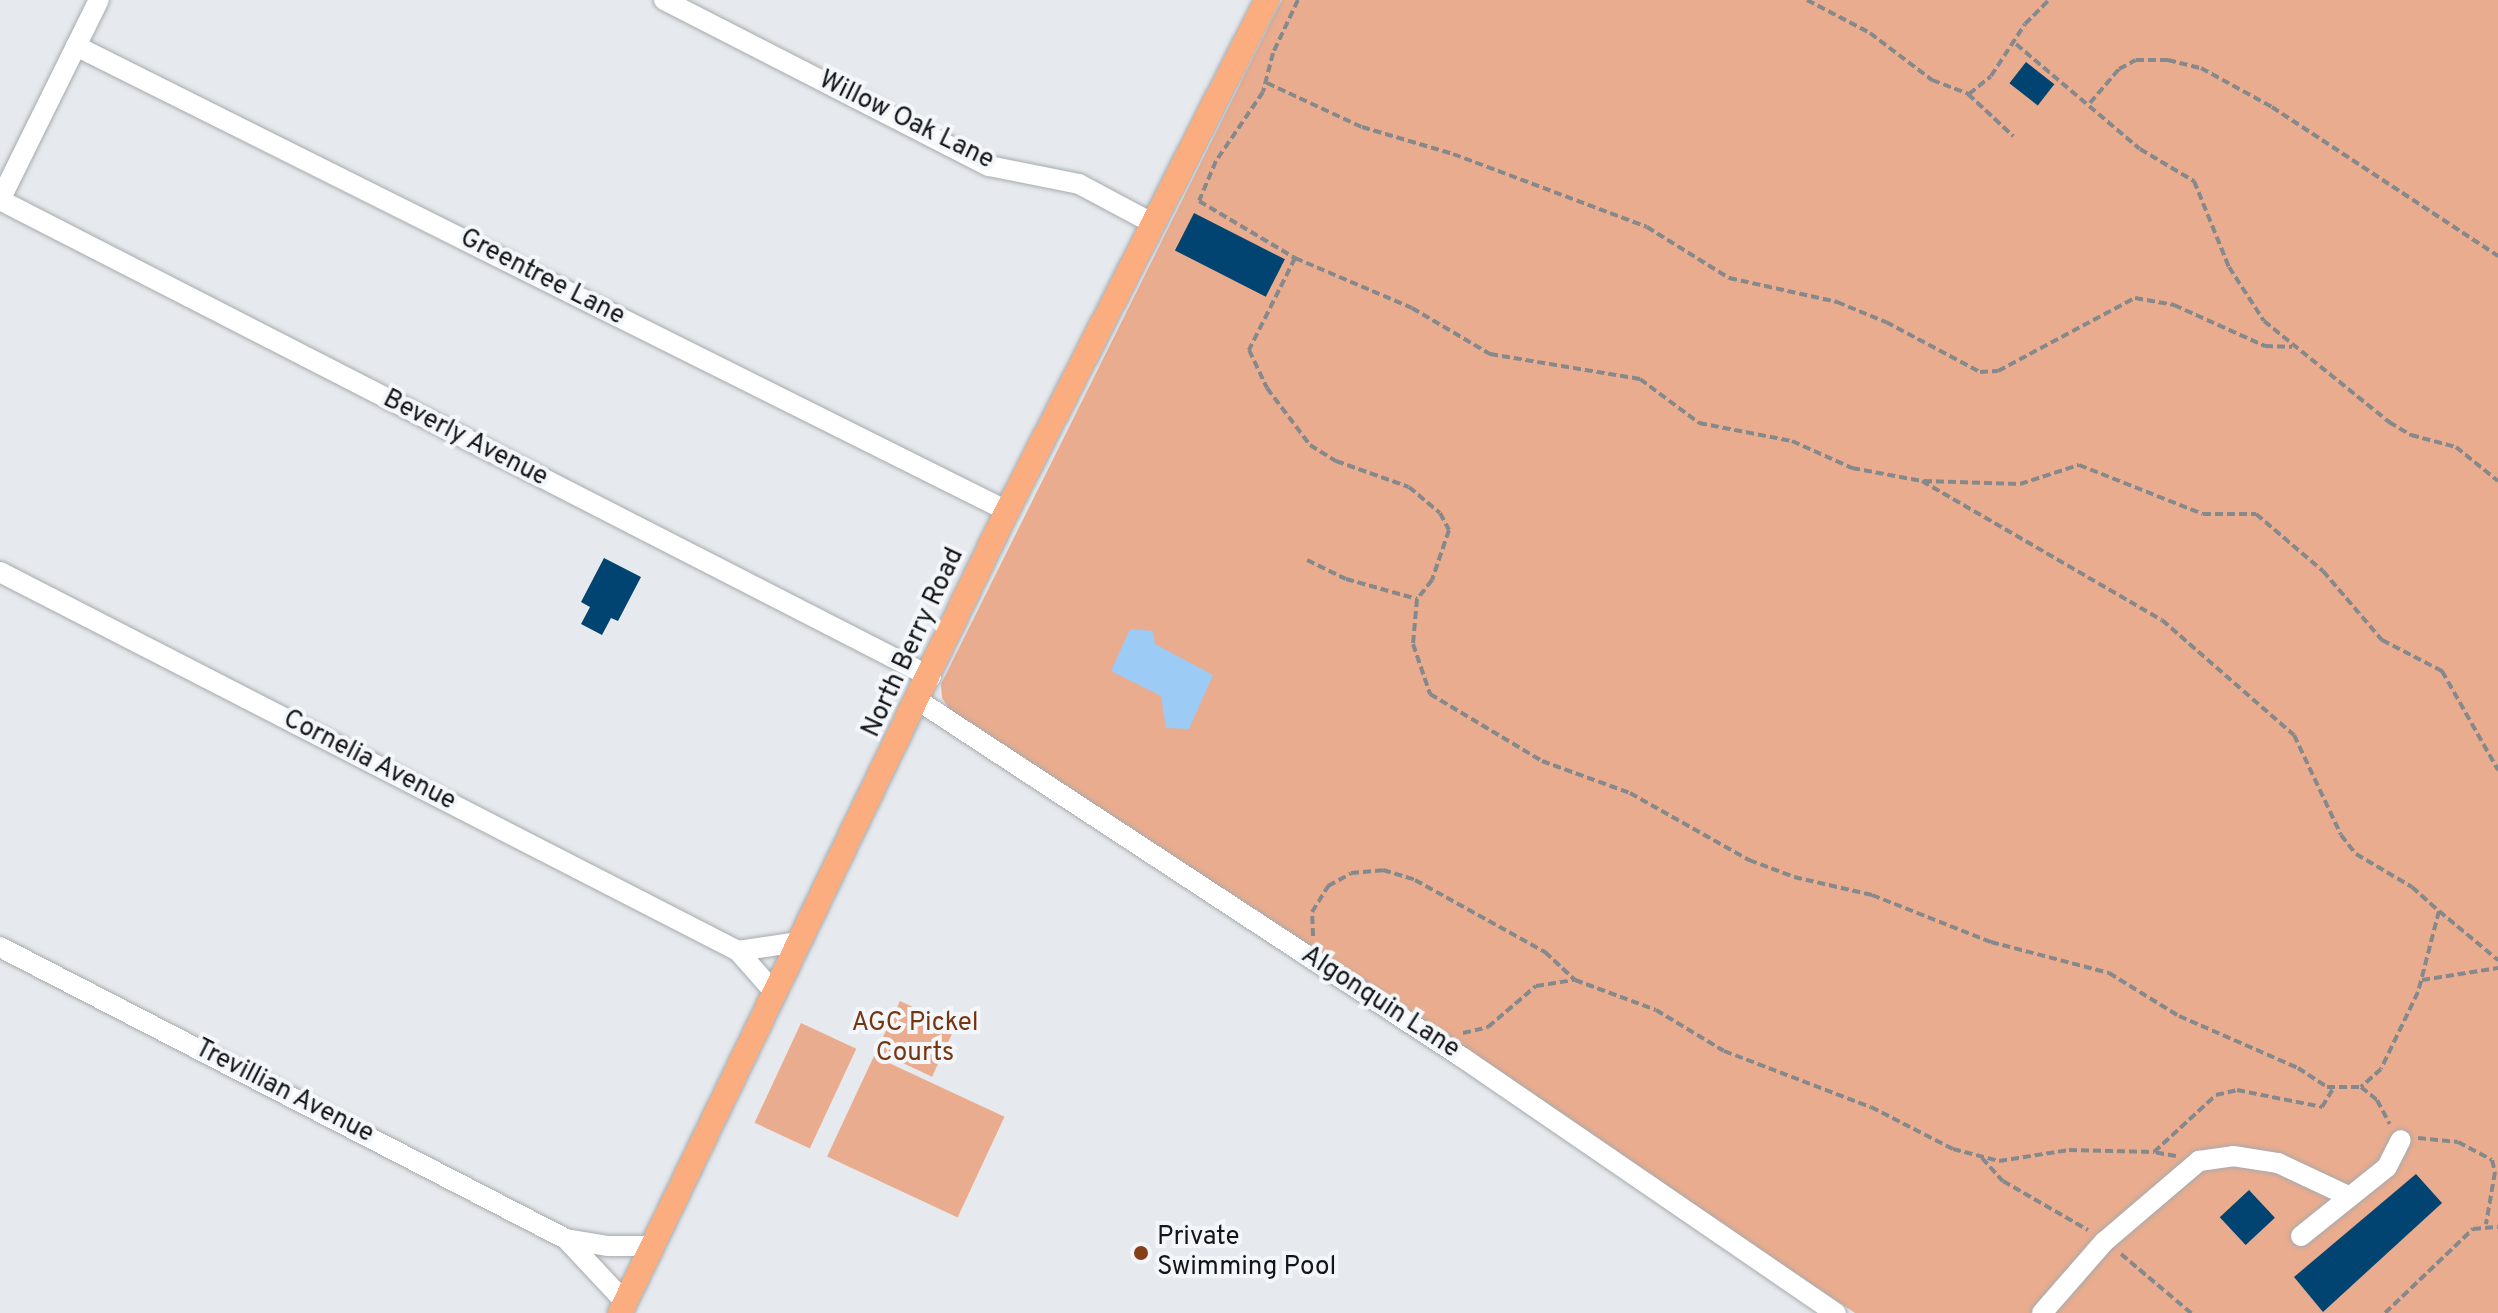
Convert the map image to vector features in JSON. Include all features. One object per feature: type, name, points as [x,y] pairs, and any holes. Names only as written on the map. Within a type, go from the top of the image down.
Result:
[{"type":"main road","name":"North Berry Road","points":[[622,1307],[931,677],[1007,511],[1267,0]]},
{"type":"street","points":[[0,200],[99,0]]},
{"type":"street","name":"Willow Oak Lane","points":[[664,0],[989,166],[1079,184],[1154,224]]},
{"type":"street","name":"Greentree Lane","points":[[76,46],[1007,511]]},
{"type":"street","name":"Beverly Avenue","points":[[0,200],[931,677]]},
{"type":"street","name":"Cornelia Avenue","points":[[0,572],[738,951],[775,993]]},
{"type":"street","name":"Algonquin Lane","points":[[919,701],[1463,1058],[1836,1313]]},
{"type":"street","points":[[738,951],[799,942]]},
{"type":"street","name":"Trevillian Avenue","points":[[0,947],[566,1239],[653,1246]]},
{"type":"street","points":[[2301,1236],[2387,1167],[2401,1140]]},
{"type":"street","points":[[2042,1313],[2104,1242],[2199,1161],[2233,1156],[2278,1163],[2348,1196]]},
{"type":"street","name":"Trevillian Avenue","points":[[566,1239],[622,1307]]},
{"type":"path","points":[[1298,0],[1273,53],[1267,83],[1223,149],[1199,201],[1295,258],[1412,308],[1490,354],[1640,379],[1699,423],[1792,441],[1852,468],[1922,481],[2020,484],[2079,465],[2203,514],[2256,514],[2323,571],[2382,640],[2442,671],[2498,770]]},
{"type":"path","points":[[1807,0],[1870,33],[1932,80],[1968,94],[2013,136]]},
{"type":"path","points":[[1968,94],[1983,85],[2016,44],[2025,24],[2049,0]]},
{"type":"path","points":[[2016,44],[2090,103],[2140,149],[2186,174],[2201,189],[2229,267],[2264,321],[2292,347],[2344,381],[2389,422],[2411,435],[2456,447],[2498,481]]},
{"type":"path","points":[[2090,103],[2119,69],[2136,60],[2168,60],[2201,68],[2374,171],[2498,256]]},
{"type":"path","points":[[1267,83],[1362,127],[1453,154],[1647,227],[1729,278],[1837,302],[1886,322],[1980,372],[1998,371],[2135,298],[2174,305],[2265,346],[2292,347]]},
{"type":"path","points":[[1295,258],[1256,331],[1250,358],[1310,445],[1336,461],[1409,487],[1440,513],[1449,530],[1432,580],[1417,599],[1413,644],[1430,694],[1529,754],[1630,793],[1749,860],[1794,877],[1872,895],[1991,942],[2109,973],[2210,1032],[2288,1063],[2333,1089],[2361,1087],[2381,1069],[2422,980],[2439,911]]},
{"type":"path","points":[[1922,481],[2162,620],[2294,735],[2341,835],[2356,854],[2412,887],[2498,960]]},
{"type":"path","points":[[1307,560],[1346,579],[1417,599]]},
{"type":"path","points":[[1321,943],[1312,934],[1309,920],[1328,886],[1351,873],[1383,870],[1415,880],[1545,952],[1575,980],[1664,1014],[1724,1051],[1775,1066],[1821,1091],[1891,1115],[1936,1142],[1999,1161],[2069,1150],[2154,1152],[2199,1161]]},
{"type":"path","points":[[2422,980],[2498,968]]},
{"type":"path","points":[[1448,1029],[1473,1033],[1488,1027],[1536,986],[1575,980]]},
{"type":"path","points":[[2361,1087],[2377,1100],[2401,1140],[2445,1139],[2492,1160],[2495,1172],[2486,1224]]},
{"type":"path","points":[[2154,1152],[2216,1095],[2237,1090],[2322,1107],[2333,1089]]},
{"type":"path","points":[[1982,1158],[2003,1181],[2104,1242],[2191,1313]]},
{"type":"path","points":[[2385,1313],[2473,1229],[2486,1224],[2498,1227]]},
{"type":"green space","points":[[1282,0],[2498,0],[2498,1313],[1855,1313],[953,714],[942,698],[941,684]]},
{"type":"green space","name":"AGC Pickel Courts","points":[[900,1001],[955,1027],[932,1077],[877,1051]]},
{"type":"green space","points":[[801,1023],[856,1049],[810,1148],[755,1123]]},
{"type":"green space","points":[[874,1056],[1005,1117],[958,1217],[827,1157]]},
{"type":"water","points":[[1130,629],[1153,631],[1155,644],[1213,675],[1189,729],[1166,728],[1161,696],[1111,671]]},
{"type":"building","points":[[2026,62],[2054,84],[2038,105],[2009,83]]},
{"type":"building","points":[[1194,213],[1285,259],[1266,297],[1175,250]]},
{"type":"building","points":[[604,558],[641,577],[618,621],[611,618],[602,635],[581,624],[590,607],[581,602]]},
{"type":"building","points":[[2416,1174],[2442,1203],[2323,1312],[2294,1277]]},
{"type":"building","points":[[2249,1190],[2275,1218],[2246,1245],[2220,1217]]},
{"type":"place","name":"Private Swimming Pool","points":[[1141,1253]]}]
